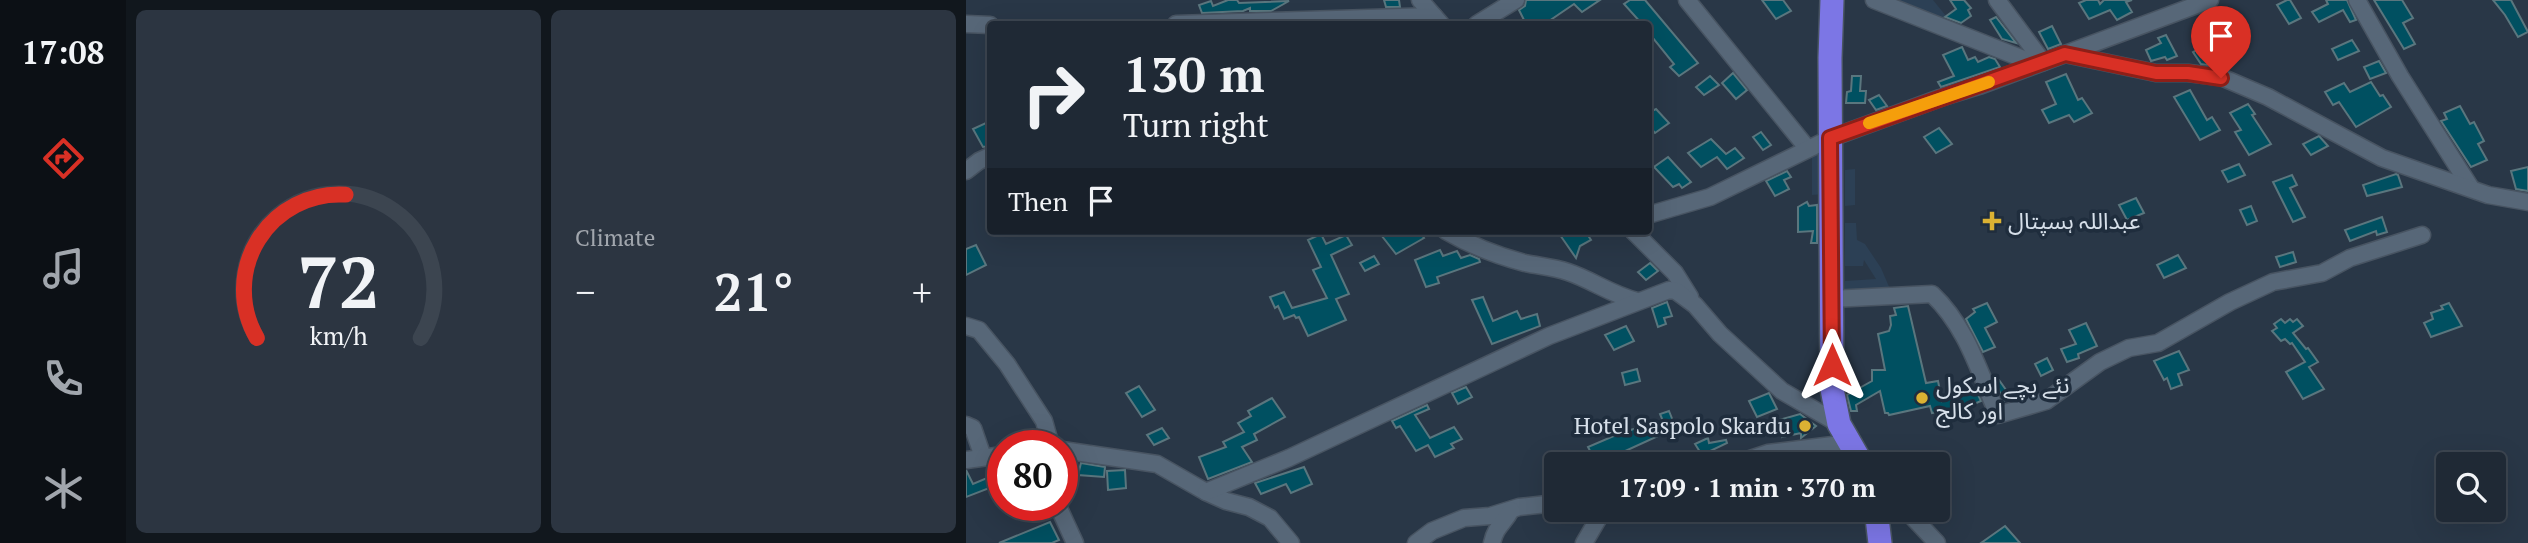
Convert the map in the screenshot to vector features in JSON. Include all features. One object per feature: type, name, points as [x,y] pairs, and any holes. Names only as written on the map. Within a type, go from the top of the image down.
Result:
[{"type":"highway","points":[[1832,0],[1832,389],[1844,434],[1855,452]]},
{"type":"highway","points":[[1877,522],[1880,543]]},
{"type":"street","points":[[1419,0],[1437,20]]},
{"type":"street","points":[[1482,21],[1516,0]]},
{"type":"street","points":[[1687,0],[1808,149]]},
{"type":"street","points":[[1874,0],[2039,63]]},
{"type":"street","points":[[1997,0],[2039,63]]},
{"type":"street","points":[[2357,0],[2400,76],[2470,188]]},
{"type":"street","points":[[1652,214],[1710,197],[1830,138],[2201,2]]},
{"type":"street","points":[[1372,21],[1437,20]]},
{"type":"street","points":[[966,24],[987,26]]},
{"type":"street","points":[[2065,54],[2156,73],[2188,73],[2221,78],[2268,96],[2382,158],[2488,195],[2528,202]]},
{"type":"street","points":[[966,171],[987,157]]},
{"type":"street","points":[[1831,299],[1932,294],[1950,311],[1977,359],[1998,415],[2046,401],[2100,362],[2129,348],[2158,343],[2230,302],[2273,282],[2322,273],[2350,258],[2422,234]]},
{"type":"street","points":[[1454,235],[1516,261],[1564,271],[1590,280],[1619,296],[1637,301]]},
{"type":"street","points":[[1637,235],[1675,273],[1695,305],[1720,334],[1782,391],[1844,434]]},
{"type":"street","points":[[1206,492],[1289,458],[1549,336],[1637,301],[1669,290],[1676,291],[1695,305]]},
{"type":"street","points":[[966,326],[979,330],[1007,364],[1044,421],[1047,430]]},
{"type":"street","points":[[966,425],[972,428],[983,457]]},
{"type":"street","points":[[1772,452],[1844,434]]},
{"type":"street","points":[[1078,452],[1157,464],[1206,492],[1249,507],[1270,518],[1291,543]]},
{"type":"street","points":[[966,460],[987,457]]},
{"type":"street","points":[[1416,543],[1433,531],[1464,518],[1490,516],[1511,509],[1544,505]]},
{"type":"street","points":[[1492,543],[1495,528],[1507,518],[1511,509]]},
{"type":"street","points":[[1065,521],[1075,543]]},
{"type":"street","points":[[1584,543],[1596,522]]},
{"type":"street","points":[[1917,522],[1937,543]]},
{"type":"shaded area","points":[[1892,0],[1933,0],[1946,16],[1941,19],[1907,3],[1904,5]]},
{"type":"shaded area","points":[[1824,153],[1824,194],[1812,195],[1812,154]]},
{"type":"shaded area","points":[[1855,169],[1855,205],[1845,206],[1845,170]]},
{"type":"shaded area","points":[[1845,223],[1856,223],[1857,240],[1865,244],[1881,268],[1890,289],[1844,293],[1845,281],[1876,279],[1864,260],[1863,266],[1845,266]]},
{"type":"building","points":[[1228,0],[1237,0],[1239,3],[1289,1],[1271,11],[1250,11],[1250,8],[1243,11],[1202,13],[1199,5],[1211,1],[1213,6]]},
{"type":"building","points":[[1384,0],[1399,0],[1400,7],[1386,7]]},
{"type":"building","points":[[1526,0],[1600,0],[1582,12],[1574,4],[1549,21],[1524,21],[1519,10],[1525,6]]},
{"type":"building","points":[[1630,0],[1645,0],[1698,63],[1679,76],[1670,67],[1674,64],[1652,37],[1652,21],[1639,21],[1624,4]]},
{"type":"building","points":[[1762,0],[1783,0],[1791,11],[1776,19]]},
{"type":"building","points":[[1950,0],[1964,0],[1971,8],[1968,10],[1971,16],[1961,23],[1945,17],[1956,9]]},
{"type":"building","points":[[2098,0],[2100,4],[2104,0],[2132,0],[2126,2],[2132,12],[2117,20],[2110,10],[2089,19],[2079,3]]},
{"type":"building","points":[[2290,0],[2301,18],[2289,24],[2277,5]]},
{"type":"building","points":[[2326,0],[2347,0],[2356,20],[2350,22],[2343,10],[2319,22],[2312,12],[2328,4]]},
{"type":"building","points":[[2374,0],[2402,0],[2413,18],[2403,23],[2415,44],[2404,49]]},
{"type":"building","points":[[2493,0],[2511,0],[2528,32],[2518,37]]},
{"type":"building","points":[[1996,17],[2016,43],[2002,39],[1990,20]]},
{"type":"building","points":[[2052,26],[2061,44],[2048,49],[2039,32]]},
{"type":"building","points":[[2166,35],[2177,56],[2151,61],[2146,50],[2161,43],[2158,38]]},
{"type":"building","points":[[2352,40],[2359,51],[2338,60],[2332,49]]},
{"type":"building","points":[[2212,42],[2222,56],[2207,65],[2201,64],[2193,52]]},
{"type":"building","points":[[1962,47],[1968,60],[1975,57],[1978,62],[1989,57],[1995,59],[2000,67],[1941,87],[1938,82],[1954,76],[1943,55]]},
{"type":"building","points":[[2379,61],[2386,73],[2370,79],[2364,67]]},
{"type":"building","points":[[1733,73],[1747,90],[1736,99],[1722,83]]},
{"type":"building","points":[[2066,74],[2078,100],[2082,98],[2092,113],[2074,122],[2069,115],[2049,123],[2042,110],[2056,104],[2046,82]]},
{"type":"building","points":[[1710,76],[1719,85],[1704,95],[1696,87]]},
{"type":"building","points":[[1852,76],[1861,76],[1860,91],[1866,91],[1865,103],[1846,103],[1847,92],[1851,91]]},
{"type":"building","points":[[2371,82],[2391,107],[2356,127],[2339,102],[2333,105],[2325,92],[2344,83],[2350,92]]},
{"type":"building","points":[[2190,90],[2207,120],[2212,117],[2220,130],[2200,140],[2174,97]]},
{"type":"building","points":[[1879,95],[1887,106],[1876,110],[1869,100]]},
{"type":"building","points":[[2248,104],[2271,144],[2249,155],[2235,132],[2241,130],[2230,113]]},
{"type":"building","points":[[2460,106],[2470,124],[2474,122],[2484,141],[2478,144],[2487,160],[2471,167],[2441,121],[2447,119],[2444,113]]},
{"type":"building","points":[[1656,109],[1669,123],[1655,133],[1652,130],[1652,111]]},
{"type":"building","points":[[987,122],[987,146],[983,147],[973,129]]},
{"type":"building","points":[[1939,128],[1952,144],[1936,153],[1924,137]]},
{"type":"building","points":[[1761,132],[1771,145],[1763,150],[1753,137]]},
{"type":"building","points":[[2319,136],[2328,146],[2311,155],[2303,144]]},
{"type":"building","points":[[1711,139],[1726,154],[1735,148],[1744,158],[1727,169],[1717,157],[1701,167],[1688,153]]},
{"type":"building","points":[[1668,157],[1691,182],[1682,188],[1679,184],[1673,187],[1654,167]]},
{"type":"building","points":[[2239,164],[2245,175],[2228,182],[2222,171]]},
{"type":"building","points":[[2528,167],[2528,191],[2516,189],[2511,171]]},
{"type":"building","points":[[1787,171],[1791,177],[1784,180],[1789,189],[1775,196],[1766,181]]},
{"type":"building","points":[[2396,174],[2402,187],[2367,196],[2363,185]]},
{"type":"building","points":[[2292,175],[2297,185],[2290,188],[2305,217],[2293,222],[2273,182]]},
{"type":"building","points":[[2136,198],[2144,213],[2127,220],[2119,205]]},
{"type":"building","points":[[1807,202],[1809,206],[1817,205],[1817,243],[1811,243],[1813,231],[1798,232],[1798,207]]},
{"type":"building","points":[[2251,206],[2257,221],[2247,225],[2240,210]]},
{"type":"building","points":[[2382,217],[2387,232],[2377,235],[2376,231],[2350,241],[2345,230]]},
{"type":"building","points":[[1322,235],[1326,244],[1346,235],[1352,245],[1331,255],[1349,294],[1336,299],[1346,320],[1308,336],[1299,317],[1294,315],[1284,319],[1270,297],[1284,292],[1292,308],[1327,298],[1313,270],[1321,267],[1308,240]]},
{"type":"building","points":[[1381,235],[1422,235],[1424,238],[1396,254]]},
{"type":"building","points":[[1560,235],[1588,235],[1591,240],[1580,246],[1576,258]]},
{"type":"building","points":[[976,245],[986,265],[966,275],[966,249]]},
{"type":"building","points":[[1440,250],[1443,256],[1457,251],[1461,258],[1470,255],[1480,262],[1437,277],[1439,283],[1426,287],[1415,260]]},
{"type":"building","points":[[2293,252],[2296,262],[2280,267],[2276,257]]},
{"type":"building","points":[[2178,255],[2186,268],[2164,278],[2157,265]]},
{"type":"building","points":[[1374,256],[1379,264],[1365,271],[1360,263]]},
{"type":"building","points":[[1650,263],[1658,271],[1646,280],[1638,272]]},
{"type":"building","points":[[1483,297],[1493,321],[1517,311],[1521,319],[1537,314],[1540,326],[1492,344],[1472,300]]},
{"type":"building","points":[[1667,302],[1672,316],[1664,318],[1666,324],[1658,327],[1652,308]]},
{"type":"building","points":[[1987,303],[1997,322],[1985,328],[1995,347],[1983,352],[1966,319],[1975,312],[1973,309]]},
{"type":"building","points":[[2449,303],[2462,326],[2431,337],[2424,323],[2433,319],[2431,313],[2443,309],[2441,306]]},
{"type":"building","points":[[1908,306],[1926,383],[1938,381],[1942,401],[1962,392],[1964,395],[1976,390],[1981,401],[1967,407],[1968,410],[1956,416],[1952,409],[1932,413],[1930,406],[1889,415],[1885,413],[1880,391],[1856,405],[1857,411],[1851,411],[1847,395],[1872,381],[1872,370],[1885,370],[1878,334],[1889,331],[1890,316],[1896,315],[1894,308]]},
{"type":"building","points":[[2281,319],[2285,323],[2290,319],[2293,322],[2297,319],[2303,326],[2293,333],[2318,362],[2309,367],[2324,389],[2303,399],[2286,372],[2305,362],[2292,343],[2285,339],[2281,341],[2272,331],[2277,328],[2274,324]]},
{"type":"building","points":[[2086,323],[2097,346],[2078,354],[2079,358],[2067,362],[2061,349],[2076,344],[2069,330]]},
{"type":"building","points":[[1626,326],[1634,341],[1614,350],[1605,335]]},
{"type":"building","points":[[2179,351],[2189,370],[2178,374],[2182,385],[2171,389],[2167,378],[2164,380],[2154,361]]},
{"type":"building","points":[[2047,358],[2053,370],[2041,376],[2035,364]]},
{"type":"building","points":[[1637,369],[1640,381],[1625,385],[1622,373]]},
{"type":"building","points":[[1999,380],[2011,397],[2003,401],[1996,382]]},
{"type":"building","points":[[1139,386],[1155,410],[1142,417],[1126,393]]},
{"type":"building","points":[[1466,387],[1472,397],[1458,404],[1452,393]]},
{"type":"building","points":[[1769,393],[1777,409],[1757,417],[1749,401]]},
{"type":"building","points":[[1272,398],[1285,417],[1254,434],[1257,440],[1242,447],[1252,462],[1208,479],[1199,457],[1226,447],[1223,442],[1244,432],[1238,423],[1251,416],[1248,411]]},
{"type":"building","points":[[1427,405],[1429,409],[1415,415],[1430,438],[1454,427],[1462,439],[1451,444],[1454,448],[1435,457],[1428,445],[1416,451],[1400,426],[1396,428],[1392,421]]},
{"type":"building","points":[[1669,411],[1677,431],[1658,436],[1623,452],[1591,452],[1588,447],[1623,432],[1663,421],[1660,414]]},
{"type":"building","points":[[1800,414],[1816,426],[1801,438],[1801,433],[1782,437],[1779,420]]},
{"type":"building","points":[[1162,428],[1169,438],[1154,445],[1147,435]]},
{"type":"building","points":[[1708,438],[1709,443],[1726,440],[1727,443],[1708,452],[1700,452],[1695,444]]},
{"type":"building","points":[[1081,463],[1105,467],[1104,477],[1078,475]]},
{"type":"building","points":[[1304,467],[1312,484],[1291,493],[1286,484],[1261,494],[1255,483]]},
{"type":"building","points":[[966,470],[973,484],[987,478],[987,489],[966,497]]},
{"type":"building","points":[[1125,470],[1126,488],[1108,490],[1107,471]]},
{"type":"building","points":[[1050,522],[1059,540],[1052,543],[999,543]]},
{"type":"building","points":[[2005,526],[2020,543],[1981,543]]},
{"type":"slow traffic","points":[[1869,123],[1989,82]]},
{"type":"place","name":"عبداللہ ہسپتال","points":[[1992,221]]},
{"type":"place","name":"نئے بچے اسکول اور کالج","points":[[1922,398]]},
{"type":"place","name":"Hotel Saspolo Skardu","points":[[1805,426]]},
{"type":"route","points":[[1832,365],[1830,138],[2065,54],[2156,73],[2188,73],[2221,78]]}]
